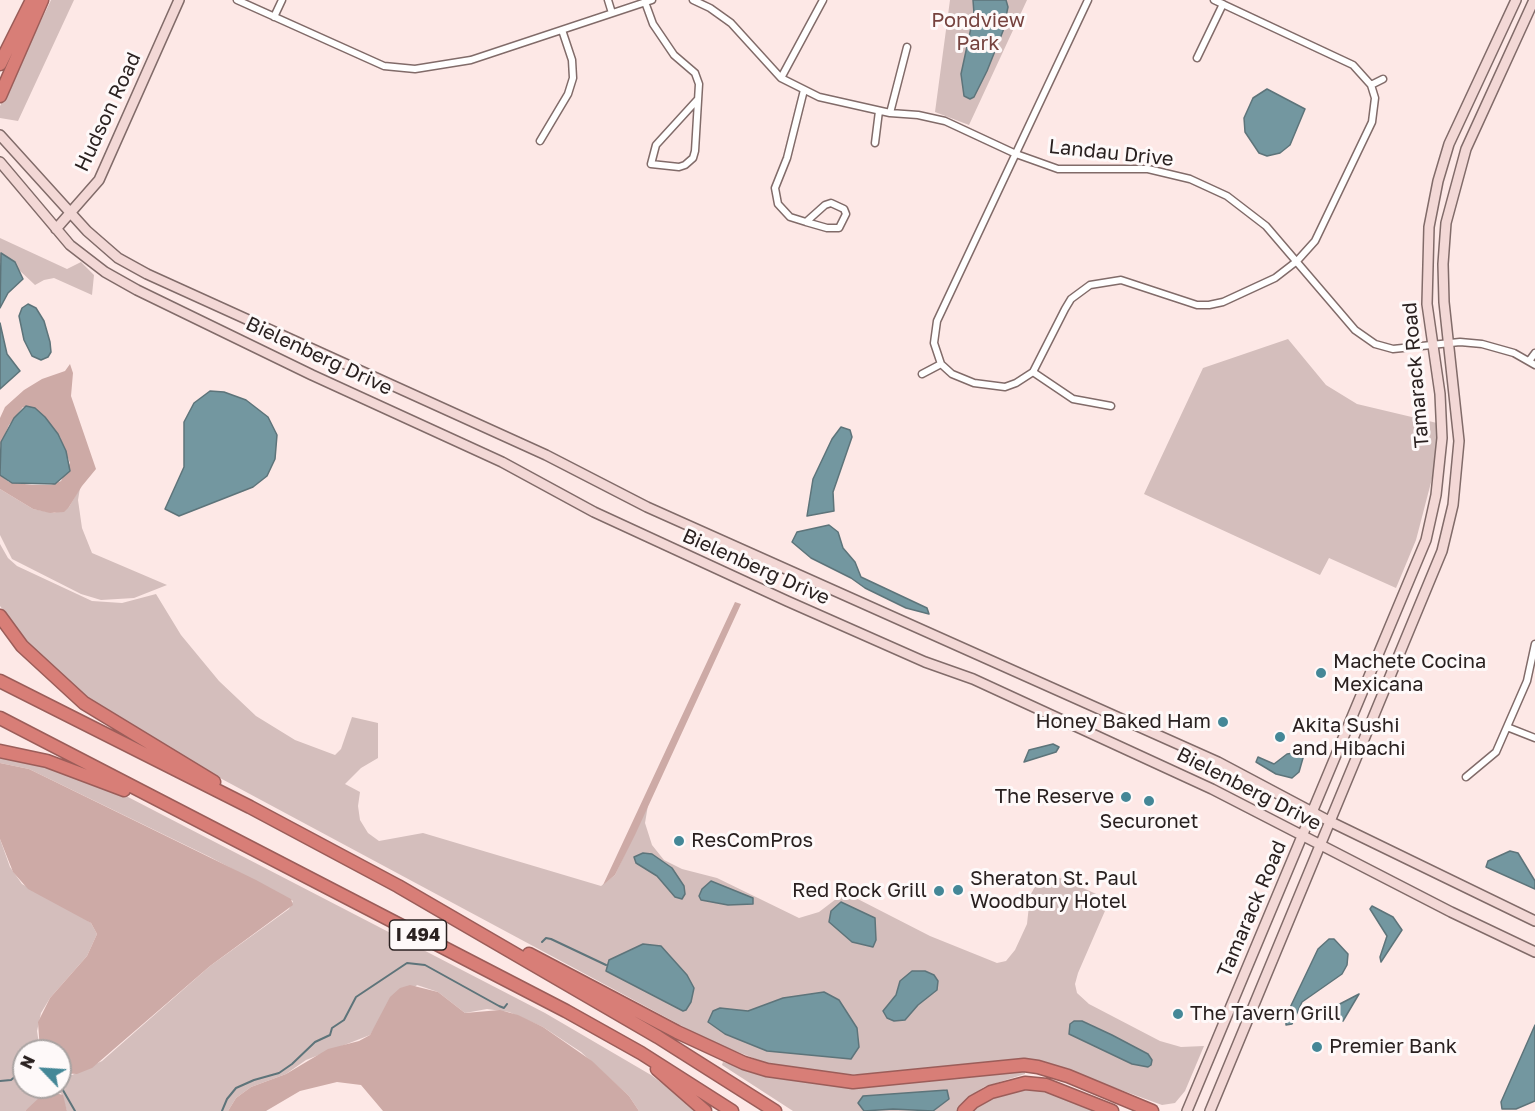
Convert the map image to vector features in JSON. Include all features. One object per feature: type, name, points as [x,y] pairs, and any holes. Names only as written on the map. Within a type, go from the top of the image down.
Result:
[{"type":"highway","points":[[0,64],[32,0]]},
{"type":"highway","points":[[0,96],[42,0]]},
{"type":"highway","points":[[0,87],[25,40]]},
{"type":"highway","points":[[0,616],[22,646],[84,703],[171,754],[270,818]]},
{"type":"highway","name":"I 494","points":[[0,681],[270,818],[398,886],[658,1037],[774,1111]]},
{"type":"highway","name":"I 494","points":[[0,718],[490,972],[641,1053],[732,1111]]},
{"type":"highway","points":[[0,751],[47,761],[192,819]]},
{"type":"highway","points":[[467,927],[549,963],[697,1041],[744,1063],[767,1070],[853,1082],[1031,1066],[1068,1076],[1152,1111]]},
{"type":"highway","points":[[641,1053],[671,1083],[705,1111]]},
{"type":"highway","points":[[964,1111],[973,1102],[991,1092],[1025,1083],[1052,1087],[1112,1111]]},
{"type":"street","name":"Hudson Road","points":[[56,229],[90,192],[105,168],[179,0]]},
{"type":"street","points":[[237,0],[369,60],[399,69],[430,68],[471,60],[652,0]]},
{"type":"street","points":[[274,17],[282,0]]},
{"type":"street","points":[[608,0],[612,13]]},
{"type":"street","name":"Landau Drive","points":[[693,0],[710,8],[741,32],[781,78],[838,103],[890,114],[918,115],[945,121],[1016,154],[1058,169],[1148,170],[1190,179],[1227,196],[1246,208],[1266,226],[1367,341],[1393,349],[1448,342],[1500,347],[1532,363]]},
{"type":"street","points":[[710,8],[713,0]]},
{"type":"street","points":[[781,78],[796,54],[823,0]]},
{"type":"street","points":[[1088,0],[937,321],[934,343],[941,364],[963,380],[991,387],[1016,383],[1033,372],[1071,299],[1098,282],[1111,279],[1132,282],[1186,302],[1209,305],[1263,284],[1297,261],[1315,241],[1372,122],[1375,98],[1371,84],[1353,65],[1214,0]]},
{"type":"street","name":"Tamarack Road","points":[[1187,1111],[1415,568],[1431,522],[1440,471],[1442,438],[1440,394],[1432,345],[1426,266],[1429,227],[1438,181],[1455,130],[1516,0]]},
{"type":"street","name":"Tamarack Road","points":[[1210,1111],[1430,586],[1448,530],[1458,477],[1459,441],[1448,342],[1443,264],[1446,223],[1455,184],[1471,136],[1534,0]]},
{"type":"street","points":[[645,2],[654,24],[674,55],[695,73],[699,84],[698,99],[693,158],[685,165],[679,166],[651,164],[652,151],[656,145],[698,99]]},
{"type":"street","points":[[1197,58],[1223,4]]},
{"type":"street","points":[[540,141],[568,94],[573,78],[572,60],[562,30]]},
{"type":"street","points":[[890,114],[907,47]]},
{"type":"street","points":[[1371,84],[1383,79]]},
{"type":"street","points":[[804,90],[787,158],[776,188],[781,209],[790,217],[806,222],[827,228],[839,228],[846,214],[844,209],[831,203],[825,205],[806,222]]},
{"type":"street","points":[[875,143],[879,111]]},
{"type":"street","name":"Bielenberg Drive","points":[[0,135],[70,214],[118,258],[155,278],[474,421],[647,507],[1218,762],[1331,822],[1535,921]]},
{"type":"street","name":"Bielenberg Drive","points":[[0,162],[56,229],[89,261],[147,295],[312,375],[501,462],[614,522],[893,648],[973,679],[1212,789],[1320,846],[1535,951]]},
{"type":"street","points":[[1532,363],[1535,353]]},
{"type":"street","points":[[922,374],[941,364]]},
{"type":"street","points":[[1033,372],[1073,399],[1111,406]]},
{"type":"street","points":[[1466,777],[1496,752],[1527,681],[1535,644]]},
{"type":"street","points":[[1507,728],[1535,738]]},
{"type":"green space","points":[[51,0],[74,0],[18,121],[0,118],[0,106]]},
{"type":"green space","name":"Pondview Park","points":[[950,0],[1027,0],[969,125],[935,112]]},
{"type":"green space","points":[[0,238],[67,269],[81,262],[94,275],[92,295],[54,278],[35,285],[18,269],[0,261]]},
{"type":"green space","points":[[1288,339],[1326,385],[1357,404],[1437,423],[1435,467],[1416,540],[1396,588],[1329,558],[1320,575],[1144,494],[1203,368]]},
{"type":"green space","points":[[80,488],[78,500],[82,528],[92,553],[167,585],[134,598],[101,600],[81,594],[12,559],[0,535],[0,489],[33,509],[54,513],[69,507]]},
{"type":"green space","points":[[0,544],[8,558],[17,566],[92,601],[122,603],[156,594],[181,635],[219,681],[256,716],[295,740],[335,755],[341,749],[352,717],[378,723],[378,758],[361,768],[345,784],[360,792],[358,806],[360,820],[368,833],[379,841],[423,833],[601,886],[615,875],[648,805],[645,823],[652,845],[664,860],[682,869],[717,878],[799,918],[819,912],[840,896],[848,894],[930,936],[997,963],[1006,961],[1015,950],[1027,924],[1030,896],[1040,877],[1050,874],[1105,898],[1108,904],[1078,973],[1075,984],[1077,993],[1089,1004],[1160,1041],[1181,1047],[1204,1046],[1185,1091],[1175,1103],[1162,1105],[1058,1067],[1019,1060],[898,1073],[837,1075],[766,1063],[710,1041],[220,778],[84,695],[35,651],[0,606]]},
{"type":"green space","points":[[0,755],[33,762],[91,781],[128,797],[545,1013],[651,1075],[699,1111],[639,1111],[629,1096],[581,1052],[543,1027],[509,1012],[487,1009],[465,1013],[438,992],[417,985],[378,1023],[370,1035],[306,1060],[286,1074],[251,1087],[236,1098],[228,1111],[67,1111],[63,1099],[72,1099],[72,1075],[102,1061],[210,966],[289,909],[293,901],[210,857],[29,769],[0,763]]},
{"type":"green space","points":[[0,839],[10,867],[22,884],[80,915],[91,923],[97,934],[87,956],[50,998],[41,1013],[37,1031],[38,1039],[12,1039],[12,1099],[42,1099],[25,1111],[0,1111]]},
{"type":"green space","points":[[723,1062],[748,1070],[815,1082],[1025,1070],[1025,1074],[984,1087],[972,1095],[957,1111],[793,1111],[722,1065]]},
{"type":"green space","points":[[1013,1088],[1043,1090],[1094,1111],[971,1111],[981,1102]]},
{"type":"shaded area","points":[[70,364],[73,373],[71,396],[96,469],[64,512],[50,513],[33,509],[0,489],[0,475],[9,482],[32,485],[51,485],[61,481],[70,463],[60,437],[36,409],[23,407],[9,425],[0,446],[0,418],[5,407],[24,390],[42,379],[65,371]]},
{"type":"shaded area","points":[[735,602],[741,604],[635,835],[615,875],[603,885]]},
{"type":"shaded area","points":[[0,763],[29,769],[256,880],[291,899],[293,905],[210,966],[92,1068],[72,1074],[72,1039],[39,1039],[38,1022],[50,998],[87,956],[97,934],[91,923],[28,889],[13,872],[0,839]]},
{"type":"shaded area","points":[[410,985],[438,992],[465,1013],[500,1010],[518,1015],[543,1027],[592,1061],[629,1096],[639,1111],[383,1111],[361,1085],[337,1082],[300,1091],[266,1111],[228,1111],[236,1098],[251,1087],[286,1074],[328,1049],[359,1041],[370,1035],[390,997],[400,988]]},
{"type":"shaded area","points":[[38,1099],[64,1099],[67,1111],[25,1111]]},
{"type":"water","points":[[973,0],[1006,0],[1008,7],[1003,31],[987,71],[974,97],[970,99],[964,96],[961,74],[974,14]]},
{"type":"water","points":[[1267,89],[1305,109],[1290,145],[1280,153],[1267,156],[1259,153],[1245,132],[1244,118],[1253,98]]},
{"type":"water","points":[[1,253],[15,262],[23,279],[8,293],[0,308]]},
{"type":"water","points":[[28,304],[36,308],[44,321],[50,342],[51,352],[48,357],[41,360],[32,356],[24,340],[19,316],[22,308]]},
{"type":"water","points":[[0,323],[7,354],[20,371],[0,389]]},
{"type":"water","points":[[210,391],[224,392],[246,400],[268,417],[277,435],[275,459],[267,476],[253,487],[179,516],[165,509],[184,467],[184,422],[194,403]]},
{"type":"water","points":[[26,406],[35,408],[45,417],[58,434],[66,451],[70,471],[55,484],[12,483],[0,475],[1,442],[14,418]]},
{"type":"water","points":[[841,427],[850,430],[852,437],[833,492],[834,511],[807,516],[813,479],[832,439]]},
{"type":"water","points":[[829,525],[838,532],[843,548],[855,562],[861,577],[927,608],[929,614],[906,608],[865,588],[851,578],[811,558],[792,542],[797,532]]},
{"type":"water","points":[[1053,744],[1059,747],[1056,752],[1024,762],[1029,750]]},
{"type":"water","points":[[1301,752],[1303,758],[1299,772],[1292,778],[1276,774],[1256,762],[1258,757],[1274,764],[1287,754]]},
{"type":"water","points":[[1510,851],[1518,853],[1535,881],[1535,889],[1486,867],[1488,861]]},
{"type":"water","points":[[643,853],[652,854],[672,868],[684,886],[685,894],[682,899],[675,897],[657,876],[636,863],[634,857]]},
{"type":"water","points":[[711,881],[753,898],[753,904],[728,905],[701,900],[699,896],[702,889]]},
{"type":"water","points":[[841,902],[875,918],[876,940],[873,947],[852,942],[829,922],[831,911]]},
{"type":"water","points":[[1372,906],[1393,917],[1402,930],[1381,962],[1380,957],[1387,936],[1370,909]]},
{"type":"water","points":[[1329,939],[1334,939],[1348,954],[1347,965],[1342,974],[1302,1002],[1292,1024],[1286,1025],[1286,1016],[1318,949]]},
{"type":"water","points":[[643,944],[661,946],[687,975],[694,988],[691,1002],[686,1010],[683,1011],[606,971],[609,960]]},
{"type":"water","points":[[912,971],[925,971],[934,975],[938,981],[937,990],[918,1005],[905,1020],[894,1021],[887,1018],[883,1011],[896,995],[900,981]]},
{"type":"water","points":[[824,992],[839,1000],[857,1028],[859,1047],[851,1059],[767,1051],[725,1034],[708,1022],[713,1011],[720,1008],[748,1011],[783,998]]},
{"type":"water","points":[[1359,994],[1343,1021],[1330,1015],[1334,1007]]},
{"type":"water","points":[[1074,1021],[1082,1021],[1148,1054],[1152,1060],[1151,1065],[1148,1067],[1132,1064],[1069,1034],[1070,1024]]},
{"type":"water","points":[[1535,1025],[1535,1101],[1516,1109],[1502,1109],[1501,1102]]},
{"type":"water","points":[[947,1090],[949,1099],[933,1111],[893,1109],[864,1111],[858,1103],[863,1096]]},
{"type":"waterway","points":[[542,942],[546,938],[551,939],[606,965]]},
{"type":"waterway","points":[[222,1111],[227,1099],[236,1088],[279,1073],[292,1064],[315,1042],[330,1035],[332,1028],[344,1020],[356,997],[407,963],[425,965],[499,1006],[504,1008],[507,1004]]},
{"type":"waterway","points":[[0,1081],[12,1079]]},
{"type":"waterway","points":[[68,1099],[75,1111]]},
{"type":"place","name":"Machete Cocina Mexicana","points":[[1321,673]]},
{"type":"place","name":"Honey Baked Ham","points":[[1223,722]]},
{"type":"place","name":"Akita Sushi and Hibachi","points":[[1280,737]]},
{"type":"place","name":"The Reserve","points":[[1126,797]]},
{"type":"place","name":"Securonet","points":[[1149,801]]},
{"type":"place","name":"ResComPros","points":[[679,841]]},
{"type":"place","name":"Sheraton St. Paul Woodbury Hotel","points":[[958,890]]},
{"type":"place","name":"Red Rock Grill","points":[[939,891]]},
{"type":"place","name":"The Tavern Grill","points":[[1178,1014]]},
{"type":"place","name":"Premier Bank","points":[[1317,1047]]}]
